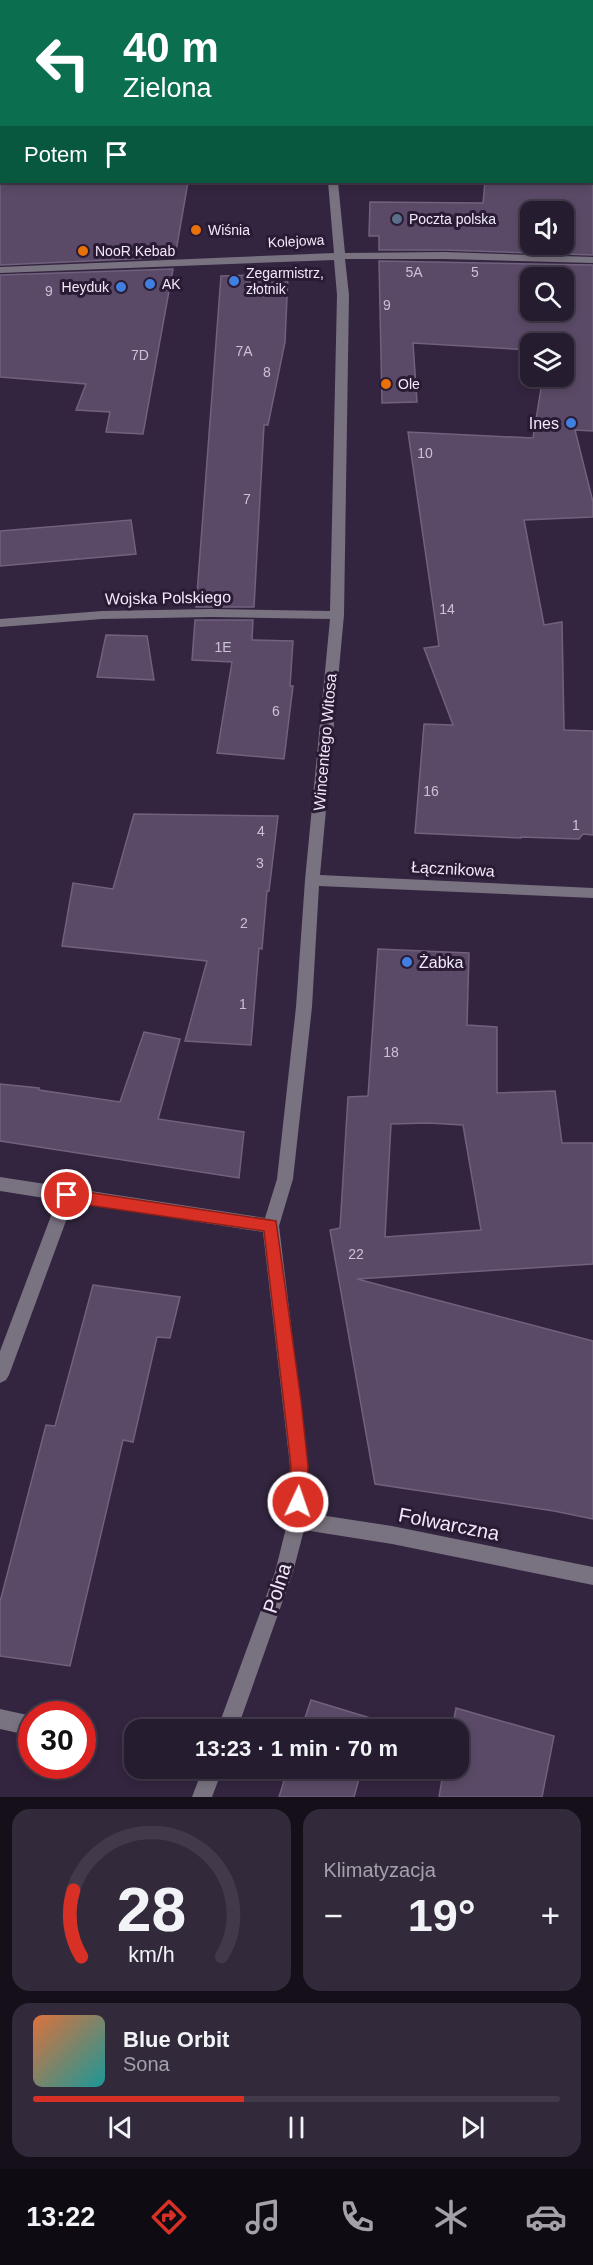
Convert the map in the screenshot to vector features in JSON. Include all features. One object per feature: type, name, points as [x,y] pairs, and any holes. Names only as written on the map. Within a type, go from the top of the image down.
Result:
[{"type":"street","name":"Wincentego Witosa","points":[[271,1226],[285,1179],[304,1007],[312,880],[337,615],[343,296],[333,183]]},
{"type":"street","name":"Kolejowa","points":[[0,270],[339,255],[519,255],[593,260]]},
{"type":"street","name":"Wojska Polskiego","points":[[0,623],[102,615],[337,615]]},
{"type":"street","name":"Łącznikowa","points":[[312,880],[593,893]]},
{"type":"street","points":[[0,1184],[271,1226]]},
{"type":"street","points":[[0,1375],[67,1195]]},
{"type":"street","name":"Polna","points":[[231,1719],[284,1572],[297,1520],[299,1466],[271,1226]]},
{"type":"street","name":"Folwarczna","points":[[297,1520],[392,1535],[593,1576]]},
{"type":"street","points":[[0,1719],[18,1723]]},
{"type":"street","points":[[202,1797],[209,1779]]},
{"type":"building","points":[[0,183],[188,183],[175,257],[0,265]]},
{"type":"building","points":[[485,183],[593,183],[593,255],[574,254],[574,201],[520,201],[520,253],[379,250],[379,236],[369,236],[370,202],[483,203]]},
{"type":"building","points":[[379,261],[593,265],[593,431],[575,430],[593,502],[593,517],[524,520],[544,625],[562,622],[564,730],[593,731],[593,835],[583,834],[579,839],[415,833],[424,724],[453,725],[424,648],[439,646],[408,432],[533,438],[541,387],[574,387],[574,333],[520,333],[520,349],[413,343],[417,402],[382,403]]},
{"type":"building","points":[[173,269],[143,434],[106,432],[110,412],[76,410],[86,384],[0,377],[0,275]]},
{"type":"building","points":[[288,274],[285,342],[268,425],[264,425],[254,607],[196,607],[221,276]]},
{"type":"building","points":[[131,520],[136,554],[0,566],[0,531]]},
{"type":"building","points":[[195,620],[253,620],[252,640],[293,641],[290,686],[293,686],[284,759],[217,753],[232,662],[192,660]]},
{"type":"building","points":[[106,635],[147,636],[154,680],[97,677]]},
{"type":"building","points":[[134,814],[278,816],[269,891],[267,891],[262,949],[259,948],[251,1045],[185,1041],[207,961],[62,946],[73,883],[113,889]]},
{"type":"building","points":[[378,949],[469,953],[467,1025],[497,1027],[497,1093],[555,1091],[562,1143],[593,1143],[593,1264],[357,1279],[593,1341],[593,1519],[375,1484],[330,1230],[340,1228],[348,1097],[368,1096]],"holes":[[[391,1124],[463,1125],[481,1230],[385,1237]]]},
{"type":"building","points":[[144,1032],[180,1039],[158,1119],[244,1132],[239,1178],[0,1141],[0,1084],[39,1088],[39,1090],[120,1102]]},
{"type":"building","points":[[93,1285],[180,1297],[170,1338],[157,1337],[133,1442],[123,1440],[70,1666],[0,1656],[0,1602],[46,1425],[55,1426]]},
{"type":"building","points":[[311,1700],[374,1719],[305,1719]]},
{"type":"building","points":[[456,1708],[554,1736],[542,1797],[439,1797],[442,1779],[469,1779],[469,1719],[454,1719]]},
{"type":"building","points":[[285,1779],[359,1779],[354,1797],[279,1797]]},
{"type":"place","name":"Poczta polska","points":[[397,219]]},
{"type":"place","name":"Wiśnia","points":[[196,230]]},
{"type":"place","name":"NooR Kebab","points":[[83,251]]},
{"type":"place","name":"Zegarmistrz, złotnik","points":[[234,281]]},
{"type":"place","name":"AK","points":[[150,284]]},
{"type":"place","name":"Heyduk","points":[[121,287]]},
{"type":"place","name":"Ole","points":[[386,384]]},
{"type":"place","name":"Ines","points":[[571,423]]},
{"type":"place","name":"Żabka","points":[[407,962]]},
{"type":"route","points":[[67,1195],[271,1226],[293,1401],[299,1466],[298,1502]]}]
